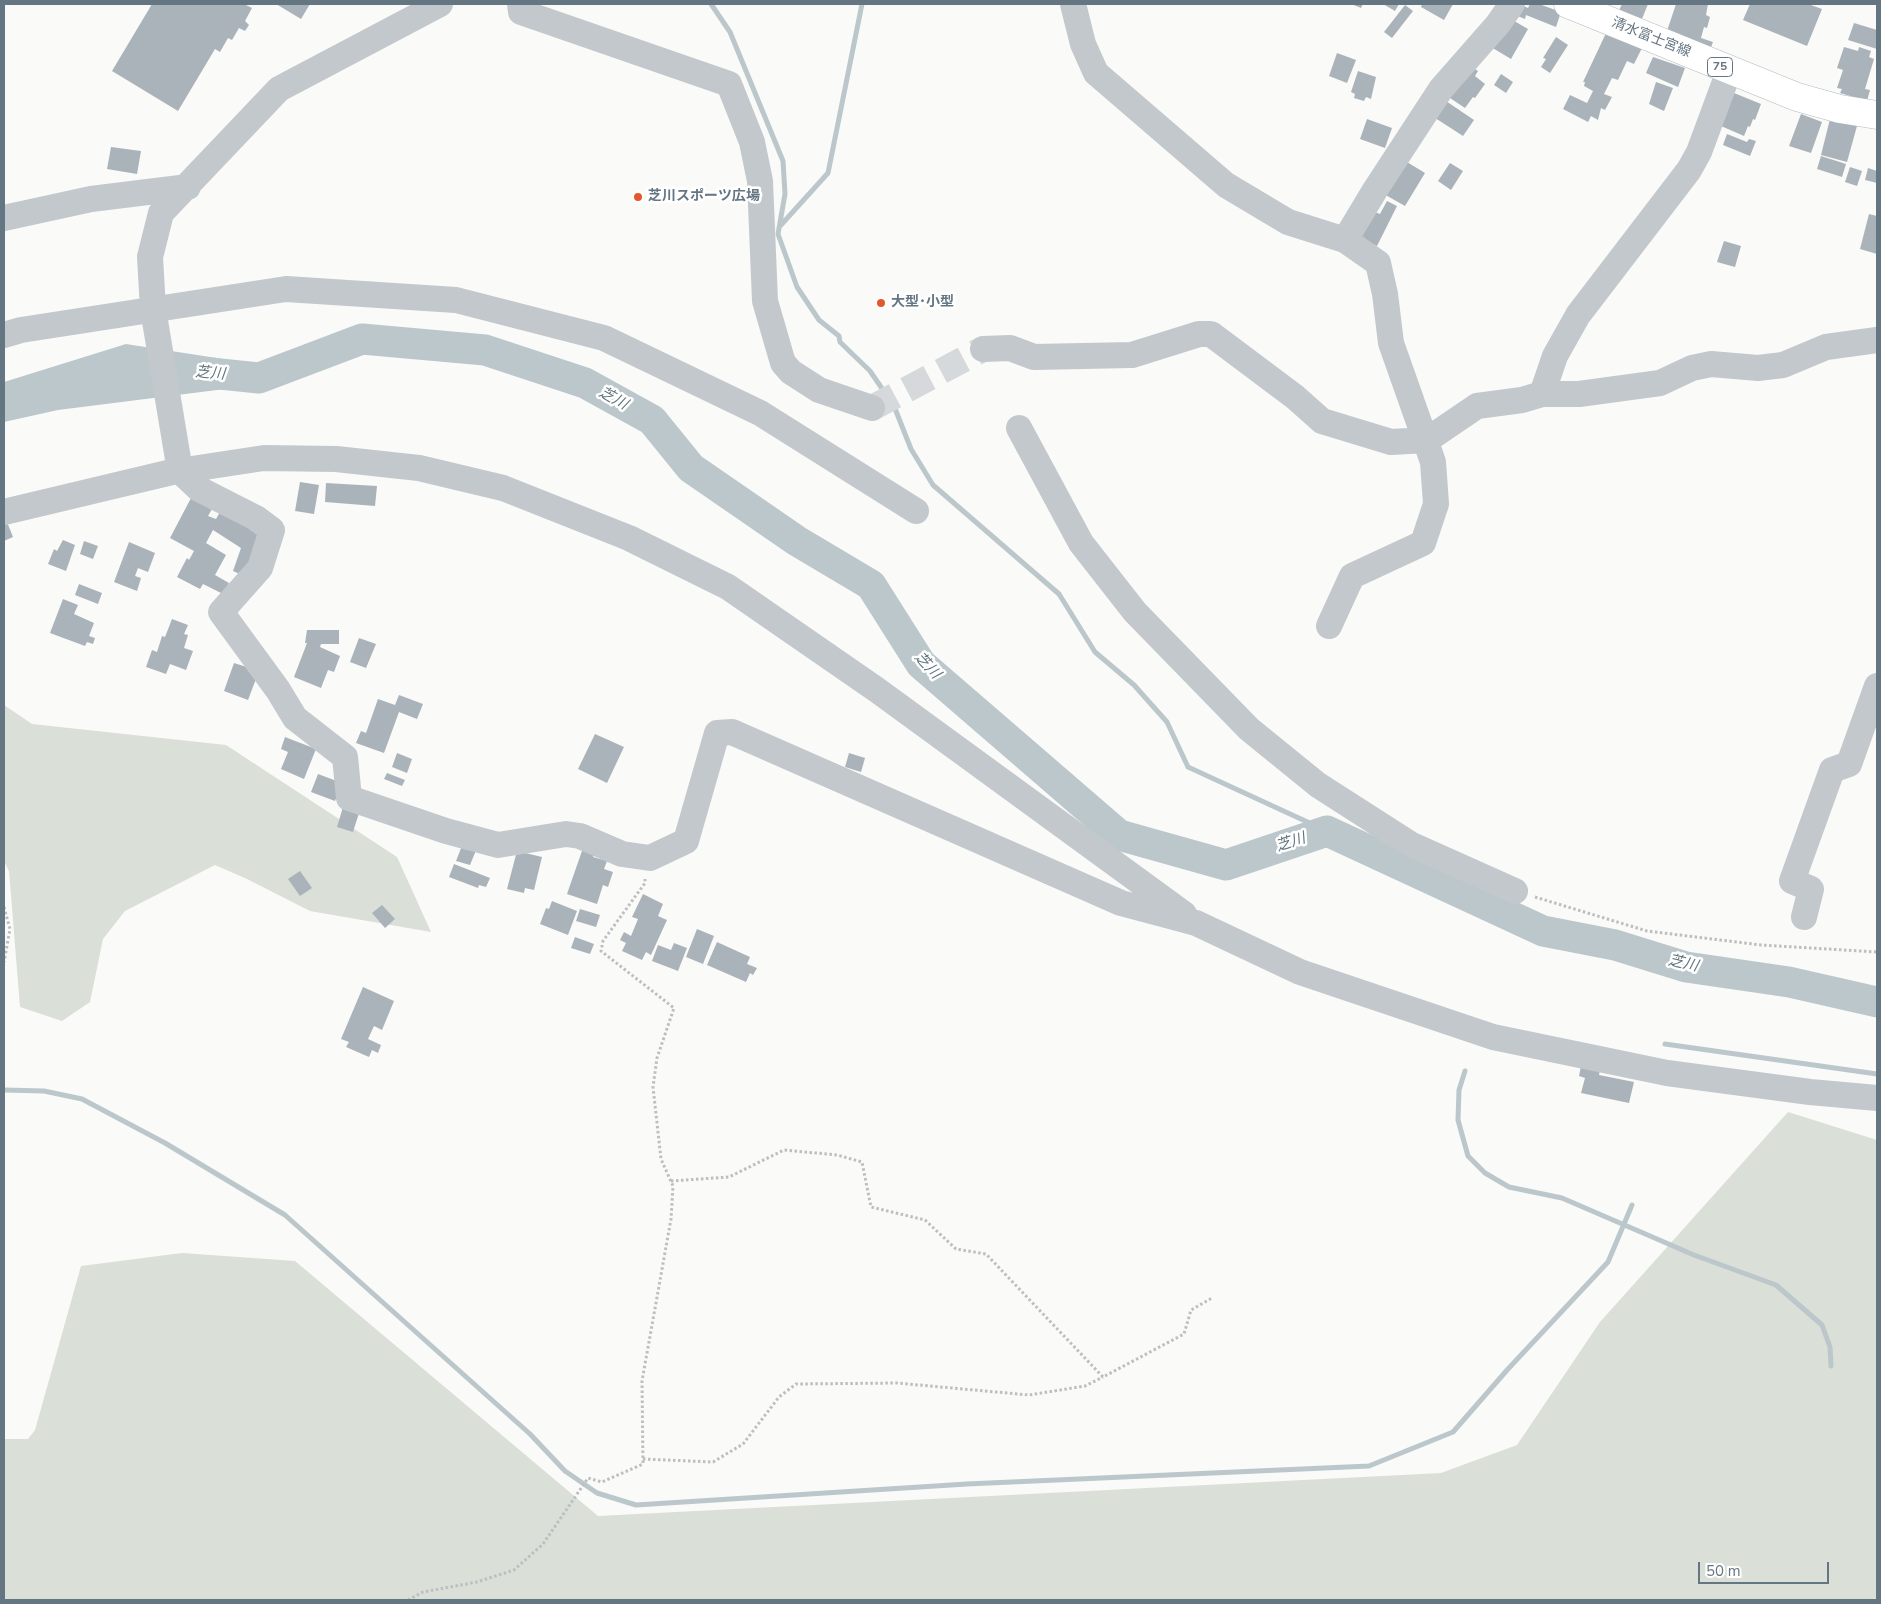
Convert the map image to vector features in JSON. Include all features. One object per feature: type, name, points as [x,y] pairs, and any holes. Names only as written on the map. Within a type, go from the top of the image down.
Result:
[{"type":"main road","name":"清水富士宮線","points":[[1568,4],[1604,11],[1729,71],[1797,98],[1840,109],[1877,115]]},
{"type":"street","points":[[440,4],[279,89],[188,187],[161,213],[150,257],[153,309],[180,470],[199,489],[256,518],[272,530],[260,568],[221,612],[278,690],[295,718],[331,744],[345,757],[349,798],[446,831],[498,845],[566,834],[580,836],[622,854],[650,858],[686,841],[717,733],[732,732],[1121,903],[1196,923],[1300,972],[1493,1037],[1666,1073],[1810,1092],[1877,1098]]},
{"type":"street","points":[[520,4],[521,12],[729,84],[752,142],[760,181],[765,302],[783,363],[791,372],[818,390],[872,408]]},
{"type":"street","points":[[1073,4],[1083,44],[1096,73],[1226,185],[1288,222],[1345,240],[1378,263],[1385,294],[1391,343],[1434,462],[1436,504],[1422,543],[1352,576],[1330,626]]},
{"type":"street","points":[[1345,240],[1440,89],[1498,24],[1512,4]]},
{"type":"street","points":[[1542,394],[1554,356],[1578,315],[1689,170],[1699,152],[1729,71]]},
{"type":"street","points":[[4,218],[91,199],[188,187]]},
{"type":"street","points":[[4,335],[21,330],[286,289],[456,300],[595,336],[760,413],[916,512]]},
{"type":"street","points":[[983,349],[1010,348],[1034,357],[1132,355],[1199,334],[1211,334],[1322,421],[1391,442],[1427,440],[1477,406],[1522,400],[1542,394],[1579,394],[1660,383],[1692,368],[1711,364],[1758,368],[1783,365],[1826,347],[1877,340]]},
{"type":"street","points":[[1019,428],[1081,543],[1135,612],[1249,729],[1318,785],[1410,844],[1515,892]]},
{"type":"street","points":[[4,512],[180,470],[264,458],[336,459],[419,468],[503,488],[629,538],[728,587],[806,639],[1196,923]]},
{"type":"street","points":[[1804,917],[1811,889],[1792,880],[1832,770],[1849,764],[1877,686]]},
{"type":"path","points":[[408,1600],[422,1592],[477,1582],[514,1570],[542,1544],[588,1478],[602,1482],[643,1464],[642,1380],[671,1219],[673,1186],[661,1159],[652,1087],[657,1058],[674,1008],[601,950],[603,942],[645,883],[641,858]]},
{"type":"path","points":[[1515,892],[1647,931],[1761,945],[1877,952]]},
{"type":"path","points":[[4,907],[10,929],[4,962]]},
{"type":"path","points":[[671,1181],[729,1177],[784,1150],[837,1155],[862,1162],[871,1207],[925,1220],[956,1249],[986,1254],[1103,1377]]},
{"type":"path","points":[[643,1459],[713,1462],[743,1444],[779,1397],[796,1384],[897,1383],[1029,1395],[1085,1386],[1184,1334],[1191,1310],[1212,1298]]},
{"type":"shaded area","points":[[4,705],[32,724],[226,745],[397,857],[431,932],[310,911],[215,865],[125,911],[103,939],[90,1002],[62,1021],[20,1007],[9,871],[4,861]]},
{"type":"shaded area","points":[[1788,1112],[1877,1140],[1877,1600],[4,1600],[4,1439],[28,1439],[35,1430],[81,1266],[182,1253],[295,1261],[598,1516],[1441,1473],[1517,1445],[1600,1322]]},
{"type":"water","points":[[126,344],[223,359],[225,389],[58,410],[4,422],[4,382]]},
{"type":"building","points":[[152,4],[244,4],[252,8],[245,21],[249,25],[245,31],[239,28],[232,40],[228,38],[220,52],[215,49],[178,111],[112,71]]},
{"type":"building","points":[[276,4],[310,4],[301,19]]},
{"type":"building","points":[[1351,4],[1363,4],[1361,8]]},
{"type":"building","points":[[1383,4],[1399,4],[1395,11]]},
{"type":"building","points":[[1422,4],[1453,4],[1444,20],[1421,7]]},
{"type":"building","points":[[1519,4],[1528,8],[1530,4],[1539,4],[1561,12],[1556,27],[1526,15],[1525,19],[1515,15]]},
{"type":"building","points":[[1622,4],[1648,4],[1640,24],[1617,15]]},
{"type":"building","points":[[1676,4],[1708,4],[1706,15],[1710,17],[1707,28],[1704,27],[1701,38],[1713,42],[1710,50],[1666,34]]},
{"type":"building","points":[[1750,4],[1808,4],[1822,9],[1807,46],[1743,20]]},
{"type":"building","points":[[1405,5],[1413,11],[1392,38],[1384,32]]},
{"type":"building","points":[[1509,18],[1528,29],[1511,59],[1491,47]]},
{"type":"building","points":[[1854,23],[1877,30],[1877,49],[1848,40]]},
{"type":"building","points":[[1607,31],[1642,48],[1634,64],[1627,61],[1618,80],[1612,78],[1604,94],[1612,97],[1605,110],[1601,108],[1598,120],[1591,116],[1588,122],[1563,109],[1570,95],[1587,103],[1593,91],[1584,86],[1585,82],[1583,82]]},
{"type":"building","points":[[1556,37],[1568,45],[1550,73],[1541,67],[1546,59],[1543,58]]},
{"type":"building","points":[[1844,47],[1858,51],[1859,47],[1871,51],[1869,57],[1874,59],[1865,89],[1870,90],[1867,101],[1840,93],[1842,89],[1837,88],[1843,70],[1837,68]]},
{"type":"building","points":[[1337,53],[1356,60],[1347,83],[1329,76]]},
{"type":"building","points":[[1653,57],[1685,68],[1678,87],[1646,73]]},
{"type":"building","points":[[1465,62],[1478,71],[1475,76],[1485,84],[1465,108],[1444,94]]},
{"type":"building","points":[[1358,71],[1376,77],[1371,99],[1366,97],[1364,101],[1354,98],[1355,94],[1351,92]]},
{"type":"building","points":[[1501,74],[1513,82],[1506,93],[1494,85]]},
{"type":"building","points":[[1656,82],[1673,88],[1664,111],[1649,104]]},
{"type":"building","points":[[1734,93],[1761,104],[1755,120],[1753,119],[1750,127],[1748,126],[1744,136],[1721,126]]},
{"type":"building","points":[[1440,97],[1474,120],[1463,136],[1429,114]]},
{"type":"building","points":[[1801,114],[1822,122],[1811,153],[1789,146]]},
{"type":"building","points":[[1367,119],[1392,128],[1385,148],[1360,139]]},
{"type":"building","points":[[1830,119],[1857,126],[1847,162],[1821,155]]},
{"type":"building","points":[[1727,134],[1747,142],[1749,139],[1756,141],[1750,156],[1723,145]]},
{"type":"building","points":[[111,147],[141,151],[137,174],[107,169]]},
{"type":"building","points":[[1821,156],[1846,164],[1842,177],[1817,169]]},
{"type":"building","points":[[1402,159],[1425,173],[1405,206],[1382,193]]},
{"type":"building","points":[[1450,163],[1463,171],[1451,190],[1438,181]]},
{"type":"building","points":[[1850,167],[1862,171],[1857,186],[1845,182]]},
{"type":"building","points":[[1868,168],[1877,171],[1877,183],[1865,180]]},
{"type":"building","points":[[1387,201],[1397,206],[1377,246],[1356,237],[1369,210],[1380,214]]},
{"type":"building","points":[[1869,214],[1877,216],[1877,254],[1860,249]]},
{"type":"building","points":[[1724,241],[1741,246],[1735,267],[1717,262]]},
{"type":"building","points":[[300,482],[319,485],[314,514],[295,511]]},
{"type":"building","points":[[326,483],[377,486],[375,506],[325,502]]},
{"type":"building","points":[[191,498],[212,509],[208,516],[216,519],[220,512],[264,535],[244,576],[233,571],[241,548],[213,530],[206,543],[226,555],[215,575],[229,583],[223,594],[203,584],[200,589],[177,577],[187,558],[189,560],[194,551],[170,538]]},
{"type":"building","points":[[7,522],[13,537],[4,541],[4,523]]},
{"type":"building","points":[[63,540],[75,545],[66,571],[48,564],[54,549],[57,551]]},
{"type":"building","points":[[84,541],[98,546],[93,559],[80,554]]},
{"type":"building","points":[[129,542],[155,553],[148,572],[138,568],[135,576],[141,578],[137,591],[114,582]]},
{"type":"building","points":[[79,584],[102,593],[98,604],[75,595]]},
{"type":"building","points":[[63,599],[78,605],[74,614],[94,623],[89,636],[95,638],[93,644],[87,642],[85,646],[50,633]]},
{"type":"building","points":[[172,619],[188,625],[184,634],[188,635],[184,648],[193,651],[186,670],[170,664],[166,674],[146,667],[152,650],[157,652],[162,636],[165,637]]},
{"type":"building","points":[[307,630],[339,630],[339,644],[321,644],[320,647],[340,656],[334,672],[328,670],[321,688],[294,677],[307,643],[305,643]]},
{"type":"building","points":[[359,638],[376,644],[366,668],[350,662]]},
{"type":"building","points":[[234,663],[259,671],[248,700],[224,691]]},
{"type":"building","points":[[399,695],[423,704],[417,719],[399,712],[384,753],[356,743],[361,731],[366,733],[378,699],[395,705]]},
{"type":"building","points":[[595,734],[624,747],[607,783],[578,769]]},
{"type":"building","points":[[285,737],[316,749],[304,779],[281,769],[288,752],[281,749]]},
{"type":"building","points":[[397,753],[412,759],[407,773],[392,767]]},
{"type":"building","points":[[849,753],[865,758],[861,772],[845,767]]},
{"type":"building","points":[[387,773],[405,780],[402,786],[384,779]]},
{"type":"building","points":[[318,774],[342,783],[335,801],[311,792]]},
{"type":"building","points":[[343,807],[359,813],[353,832],[337,827]]},
{"type":"building","points":[[463,843],[477,848],[470,865],[456,861]]},
{"type":"building","points":[[583,848],[595,852],[593,857],[607,861],[604,869],[613,872],[608,887],[603,885],[597,904],[567,894]]},
{"type":"building","points":[[517,851],[542,857],[534,890],[525,888],[524,893],[507,889]]},
{"type":"building","points":[[454,864],[490,878],[486,887],[479,885],[478,888],[449,877]]},
{"type":"building","points":[[300,871],[312,888],[300,896],[288,879]]},
{"type":"building","points":[[643,894],[663,904],[658,916],[667,920],[651,955],[646,952],[642,960],[622,951],[626,943],[620,940],[624,932],[631,936],[638,919],[632,917]]},
{"type":"building","points":[[552,901],[577,911],[568,935],[540,924],[546,908],[549,909]]},
{"type":"building","points":[[382,905],[395,919],[385,928],[372,913]]},
{"type":"building","points":[[580,909],[600,915],[596,927],[576,921]]},
{"type":"building","points":[[697,929],[714,936],[703,964],[686,957]]},
{"type":"building","points":[[575,937],[594,944],[590,954],[571,948]]},
{"type":"building","points":[[717,942],[750,957],[747,964],[757,968],[753,975],[750,973],[746,982],[707,965]]},
{"type":"building","points":[[674,943],[687,948],[678,971],[652,961],[658,945],[671,950]]},
{"type":"building","points":[[363,987],[394,1001],[382,1030],[374,1026],[368,1039],[381,1045],[378,1053],[372,1050],[369,1057],[346,1047],[349,1042],[341,1039]]},
{"type":"building","points":[[1581,1066],[1600,1070],[1599,1075],[1634,1082],[1629,1103],[1581,1093],[1585,1078],[1579,1076]]},
{"type":"waterway","points":[[711,4],[730,32],[783,161],[785,194],[778,234],[797,287],[819,320],[839,336],[840,342],[870,371],[894,406],[911,449],[933,485],[1059,594],[1095,652],[1134,685],[1167,722],[1188,767],[1327,831]]},
{"type":"waterway","points":[[781,225],[828,173],[862,4]]},
{"type":"waterway","name":"芝川","points":[[181,370],[259,378],[362,339],[485,350],[585,383],[652,420],[691,468],[797,541],[871,585],[921,664],[1119,835],[1226,865],[1327,831],[1543,931],[1615,945],[1686,967],[1789,982],[1877,1002]]},
{"type":"waterway","name":"芝川","points":[[1873,1000],[1877,998]]},
{"type":"waterway","points":[[1665,1044],[1877,1074]]},
{"type":"waterway","points":[[1465,1071],[1459,1090],[1458,1120],[1468,1156],[1485,1173],[1509,1187],[1562,1198],[1694,1255],[1776,1285],[1822,1325],[1830,1347],[1831,1366]]},
{"type":"waterway","points":[[4,1090],[44,1091],[82,1099],[165,1143],[285,1215],[530,1434],[565,1471],[597,1493],[636,1505],[967,1484],[1369,1466],[1453,1432],[1508,1369],[1608,1262],[1632,1205]]},
{"type":"tunnel","points":[[872,408],[983,349]]},
{"type":"place","name":"芝川スポーツ広場","points":[[638,197]]},
{"type":"place","name":"大型･小型","points":[[881,303]]}]
